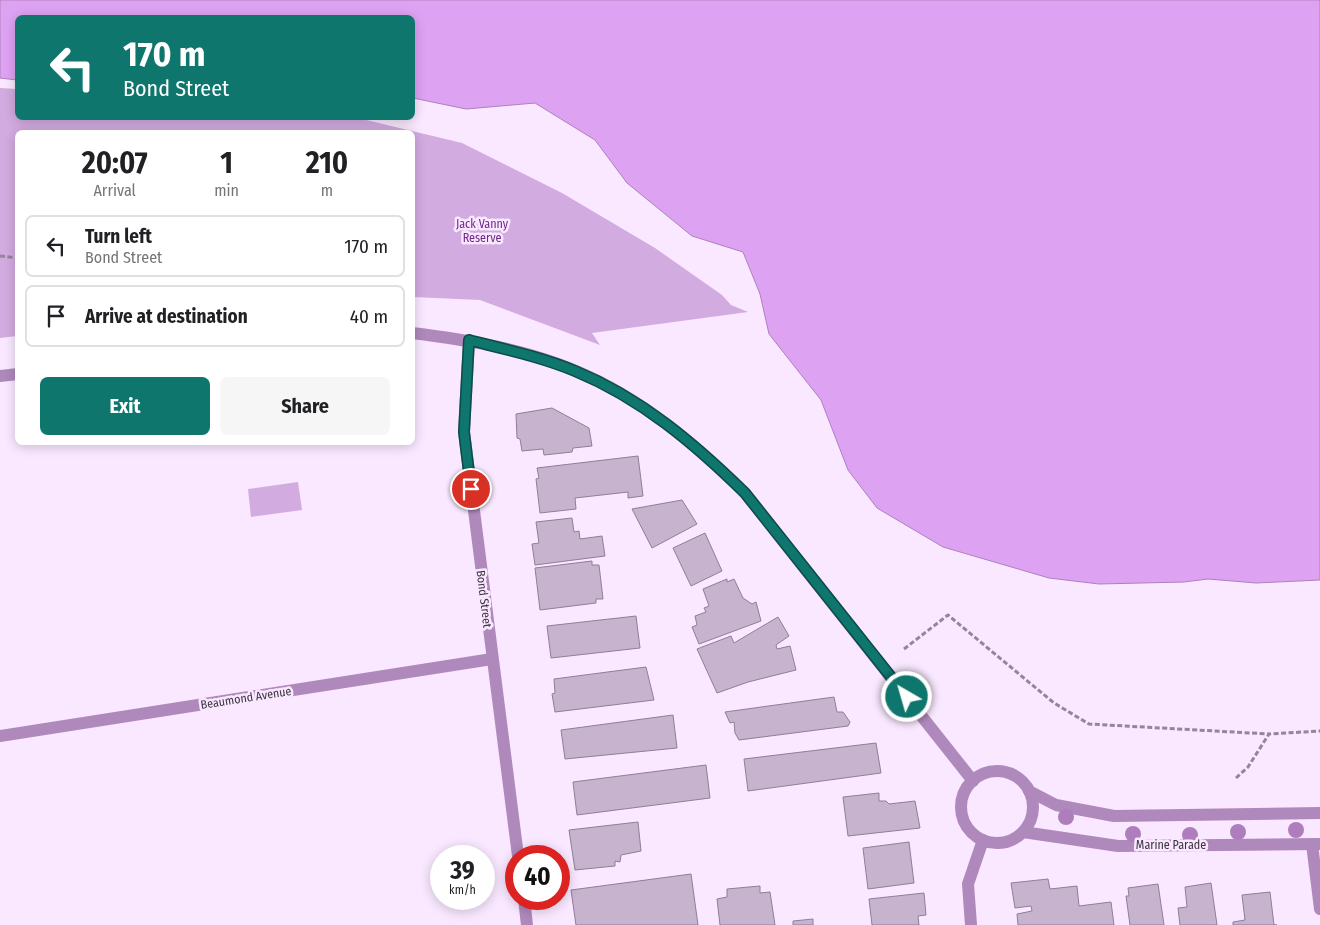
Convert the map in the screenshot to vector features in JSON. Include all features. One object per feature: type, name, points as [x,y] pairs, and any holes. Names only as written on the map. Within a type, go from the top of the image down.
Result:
[{"type":"street","points":[[415,333],[469,340],[536,357],[576,371],[651,412],[716,465],[745,493],[973,780]]},
{"type":"street","name":"Bond Street","points":[[469,340],[464,432],[517,845]]},
{"type":"street","points":[[0,376],[15,374]]},
{"type":"street","name":"Beaumond Avenue","points":[[0,736],[492,659]]},
{"type":"street","points":[[993,771],[1014,775],[1023,782],[1030,791],[1033,802],[1033,813],[1030,823],[1023,832],[1014,839],[993,843],[982,840],[973,834],[965,824],[962,813],[962,801],[966,790],[973,780],[982,774],[993,771]]},
{"type":"street","points":[[1030,791],[1056,805],[1114,816],[1320,813]]},
{"type":"street","name":"Marine Parade","points":[[1023,832],[1118,846],[1316,844]]},
{"type":"street","points":[[971,925],[968,884],[982,840]]},
{"type":"street","points":[[1316,844],[1320,909]]},
{"type":"street","points":[[525,910],[527,925]]},
{"type":"path","points":[[0,256],[15,258]]},
{"type":"path","points":[[904,649],[948,615],[1054,703],[1089,724],[1269,734],[1320,731]]},
{"type":"path","points":[[1236,778],[1248,767],[1269,734]]},
{"type":"green space","name":"Jack Vanny Reserve","points":[[0,88],[15,89],[15,120],[366,120],[408,130],[15,130],[15,336],[0,338]]},
{"type":"green space","name":"Jack Vanny Reserve","points":[[415,132],[462,143],[562,193],[655,248],[722,295],[731,305],[748,312],[592,333],[600,345],[480,300],[415,297]]},
{"type":"green space","points":[[298,482],[302,510],[251,517],[248,489]]},
{"type":"shaded area","points":[[0,0],[1320,0],[1320,580],[1256,583],[1208,579],[1184,582],[1099,584],[1049,578],[943,547],[877,508],[848,470],[821,400],[769,334],[760,294],[743,252],[692,236],[627,183],[595,140],[535,103],[466,109],[415,98],[415,15],[15,15],[15,80],[0,78]]},
{"type":"building","points":[[552,408],[589,428],[592,446],[573,448],[572,452],[544,455],[543,449],[522,451],[520,439],[517,438],[516,414]]},
{"type":"building","points":[[638,456],[643,496],[628,498],[628,492],[575,498],[576,509],[540,513],[536,479],[539,478],[537,468]]},
{"type":"building","points":[[682,500],[697,524],[652,548],[632,509]]},
{"type":"building","points":[[572,518],[574,532],[579,531],[580,539],[602,536],[605,556],[535,565],[532,544],[539,543],[536,522]]},
{"type":"building","points":[[705,533],[722,571],[691,586],[673,548]]},
{"type":"building","points":[[592,561],[592,565],[599,565],[603,599],[596,599],[596,603],[540,610],[535,568]]},
{"type":"building","points":[[727,579],[727,582],[734,579],[743,598],[752,604],[756,602],[761,621],[699,644],[692,627],[697,625],[695,616],[706,612],[704,608],[709,606],[703,589]]},
{"type":"building","points":[[636,616],[640,648],[551,658],[547,626]]},
{"type":"building","points":[[778,617],[789,636],[776,645],[777,649],[790,646],[796,670],[748,682],[717,693],[697,649],[731,636],[734,643]]},
{"type":"building","points":[[646,667],[654,700],[555,712],[552,694],[555,693],[554,679]]},
{"type":"building","points":[[834,697],[837,712],[843,712],[850,722],[848,726],[739,740],[735,733],[734,722],[730,723],[725,712]]},
{"type":"building","points":[[673,715],[677,748],[565,759],[561,730]]},
{"type":"building","points":[[876,743],[881,773],[748,791],[744,759]]},
{"type":"building","points":[[706,765],[710,798],[577,815],[573,782]]},
{"type":"building","points":[[879,793],[879,801],[886,801],[889,804],[915,801],[920,828],[848,836],[843,797]]},
{"type":"building","points":[[638,822],[641,851],[621,855],[620,862],[615,861],[615,866],[575,870],[569,830]]},
{"type":"building","points":[[909,842],[914,883],[868,889],[863,848]]},
{"type":"building","points":[[691,874],[698,925],[576,925],[571,890]]},
{"type":"building","points":[[1048,879],[1050,889],[1077,886],[1079,906],[1111,902],[1114,925],[1018,925],[1017,914],[1032,911],[1031,906],[1015,908],[1011,883]]},
{"type":"building","points":[[1211,883],[1217,925],[1180,925],[1178,908],[1187,907],[1185,887]]},
{"type":"building","points":[[1158,884],[1164,925],[1130,925],[1126,896],[1129,896],[1128,888]]},
{"type":"building","points":[[760,886],[760,893],[770,892],[775,925],[720,925],[717,899],[727,897],[727,889]]},
{"type":"building","points":[[1270,892],[1274,925],[1233,925],[1233,922],[1245,920],[1242,895]]},
{"type":"building","points":[[924,893],[926,915],[918,916],[919,925],[872,925],[869,899]]},
{"type":"building","points":[[813,919],[813,925],[793,925],[793,921]]},
{"type":"route","points":[[471,489],[464,432],[469,340],[536,357],[576,371],[651,412],[683,436],[745,493],[907,697]]}]
